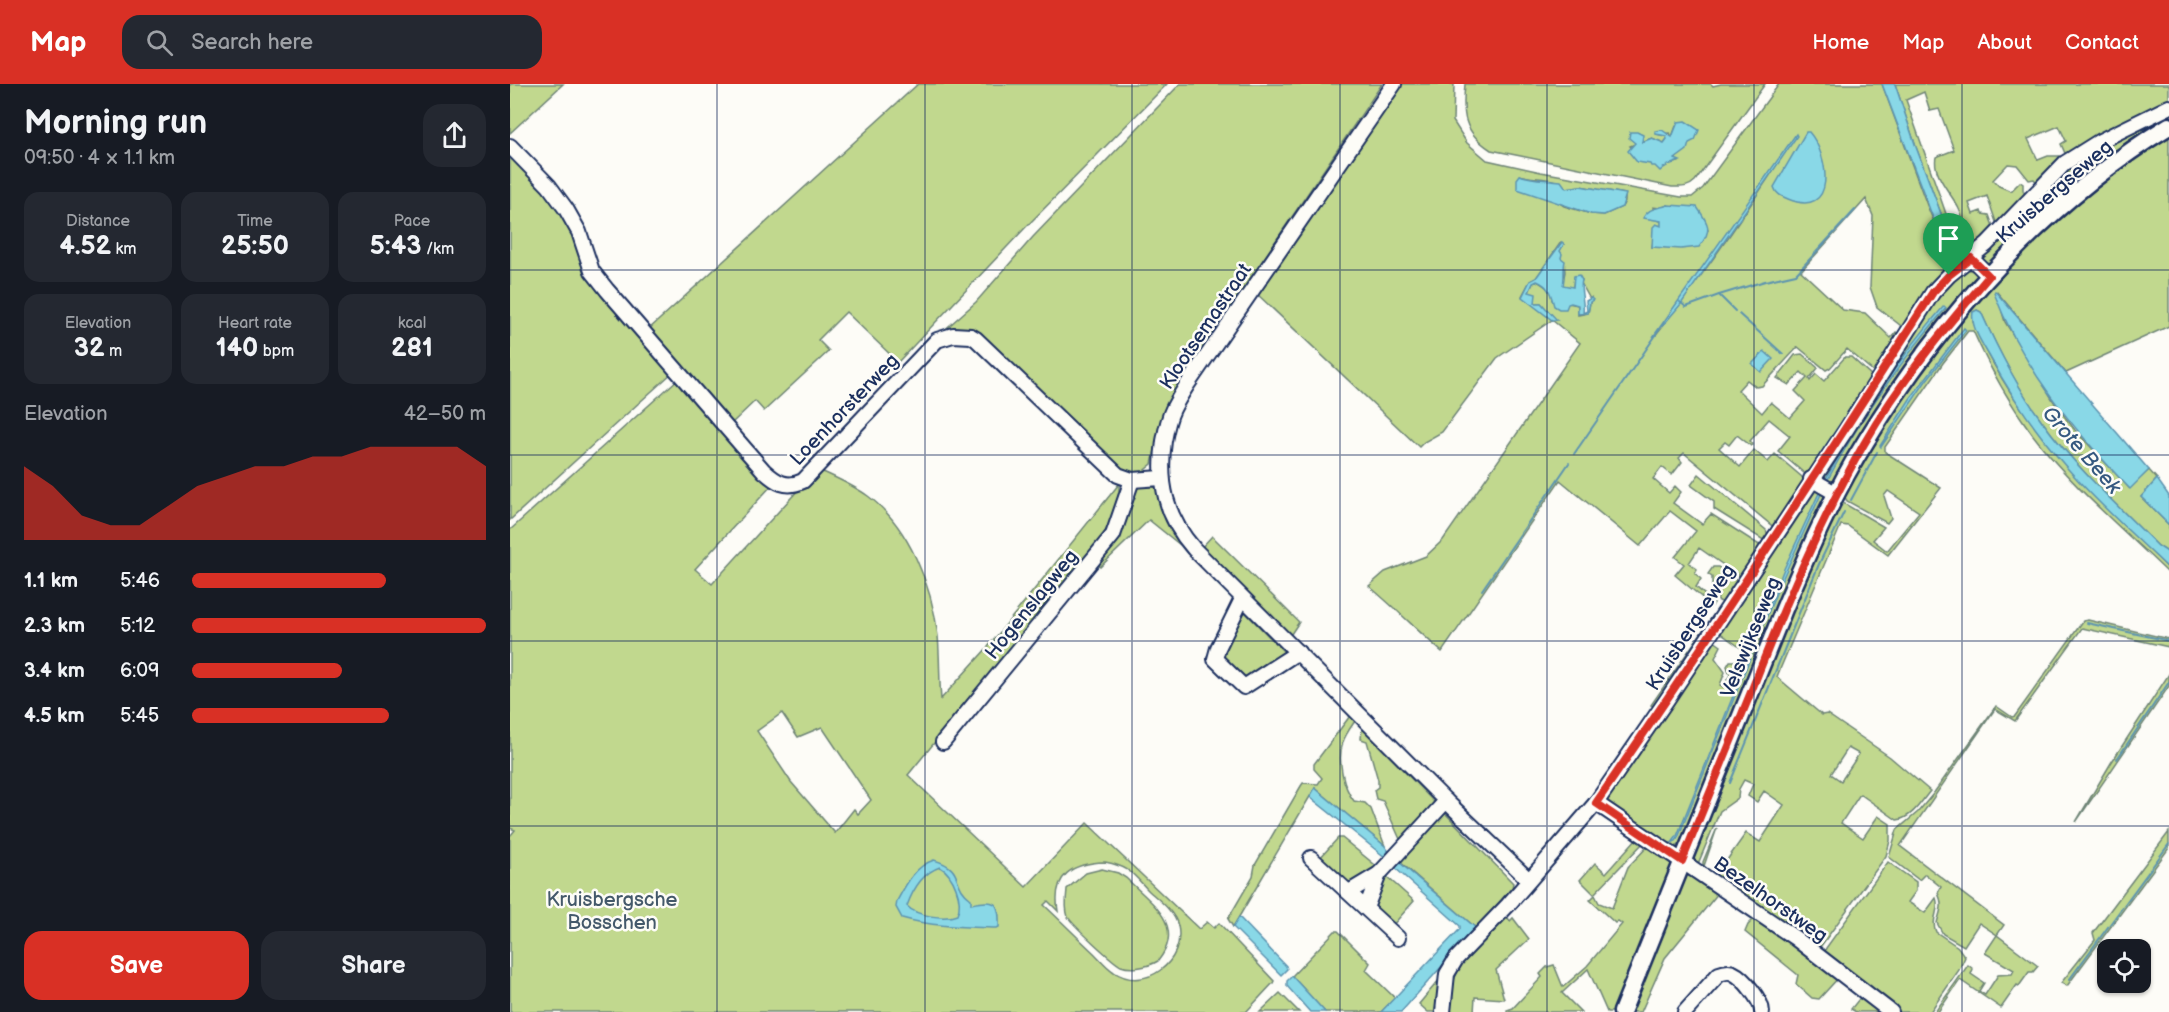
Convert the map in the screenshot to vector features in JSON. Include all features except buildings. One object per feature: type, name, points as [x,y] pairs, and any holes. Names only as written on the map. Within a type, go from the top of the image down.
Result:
[{"type":"main road","name":"Kruisbergseweg","points":[[1989,276],[2076,195],[2106,170],[2169,126]]},
{"type":"main road","name":"Velswijkseweg","points":[[1622,1012],[1805,558],[1865,442],[1908,378],[1989,276]]},
{"type":"street","name":"Klootsemastraat","points":[[1394,84],[1172,410],[1166,427],[1160,467],[1161,478],[1168,506],[1179,529],[1194,549],[1446,801],[1530,880]]},
{"type":"street","name":"Kruisbergseweg","points":[[1443,1012],[1447,975],[1456,959],[1530,880],[1596,803],[1864,401],[1933,292],[1949,275],[1971,258],[2065,163],[2100,141],[2169,107]]},
{"type":"street","name":"Loenhorsterweg","points":[[510,146],[549,186],[566,209],[579,232],[592,271],[607,290],[776,482],[786,485],[803,481],[937,340],[960,334],[976,339],[1118,476],[1132,480]]},
{"type":"street","points":[[1971,258],[1989,276]]},
{"type":"street","points":[[1132,480],[1161,478]]},
{"type":"street","points":[[1811,479],[1837,494]]},
{"type":"street","name":"Hogenslagweg","points":[[943,742],[1113,536],[1132,480]]},
{"type":"street","points":[[1242,599],[1215,659],[1244,687],[1298,652]]},
{"type":"street","points":[[1349,892],[1388,864],[1446,801]]},
{"type":"street","name":"Bezelhorstweg","points":[[1596,803],[1810,950],[1891,1012]]},
{"type":"street","points":[[1311,858],[1398,938]]},
{"type":"street","points":[[1366,908],[1388,864]]},
{"type":"street","points":[[1685,1012],[1719,975],[1725,972],[1733,973],[1758,998],[1762,1012]]},
{"type":"green space","points":[[510,84],[563,84],[510,133]]},
{"type":"green space","points":[[918,84],[1167,84],[1025,228],[898,362],[846,312],[818,340],[829,351],[764,411],[755,401],[731,424],[649,329]]},
{"type":"green space","points":[[1180,84],[1382,84],[1172,394],[1160,428],[1152,464],[1141,473],[1123,473],[986,341],[941,333],[976,302],[1033,237]]},
{"type":"green space","points":[[1399,84],[1454,84],[1453,121],[1467,143],[1487,160],[1541,172],[1692,197],[1703,188],[1779,84],[1882,84],[1928,208],[1951,261],[1959,261],[1895,84],[2169,84],[2169,104],[2067,158],[2061,144],[2066,141],[2059,126],[2028,139],[2038,160],[2048,156],[2060,156],[2063,161],[2039,185],[2034,179],[2029,180],[2017,165],[2008,164],[1993,180],[1999,186],[2011,191],[2020,182],[2027,196],[1997,225],[1987,196],[1969,203],[1973,214],[1981,211],[1982,214],[1989,215],[1994,229],[1972,248],[1967,242],[1959,209],[1937,171],[1936,157],[1954,150],[1939,109],[1930,111],[1924,92],[1906,100],[1951,228],[1948,230],[1950,236],[1954,235],[1964,256],[1905,329],[1877,307],[1870,287],[1873,216],[1866,199],[1801,271],[1843,310],[1865,313],[1891,338],[1896,332],[1900,339],[1878,373],[1847,349],[1826,370],[1798,347],[1762,386],[1756,387],[1747,380],[1738,390],[1762,413],[1771,402],[1790,418],[1805,401],[1795,391],[1807,378],[1801,372],[1789,385],[1777,378],[1795,355],[1802,354],[1818,368],[1809,379],[1810,381],[1816,374],[1824,381],[1845,357],[1851,357],[1873,377],[1812,475],[1804,473],[1778,451],[1790,436],[1769,419],[1750,441],[1753,444],[1751,446],[1737,435],[1729,445],[1725,442],[1719,448],[1740,467],[1754,450],[1768,462],[1775,454],[1802,477],[1805,482],[1776,529],[1684,453],[1679,458],[1682,462],[1672,475],[1662,467],[1653,479],[1669,493],[1675,486],[1681,492],[1673,503],[1702,524],[1711,514],[1764,548],[1742,578],[1699,548],[1689,563],[1697,569],[1695,573],[1701,579],[1696,587],[1714,603],[1712,606],[1675,575],[1684,564],[1675,557],[1696,531],[1670,511],[1640,546],[1560,480],[1442,652],[1369,586],[1385,572],[1426,556],[1443,540],[1580,343],[1552,320],[1497,358],[1442,432],[1419,447],[1256,293]],"holes":[[[1796,135],[1728,238],[1654,337]],[[1520,175],[1551,180],[1566,188],[1580,186],[1625,194],[1625,201],[1622,207],[1604,215],[1591,214],[1564,206]],[[1668,205],[1708,230],[1685,248],[1652,247],[1656,225],[1662,226],[1661,221],[1653,219],[1653,207],[1660,208]],[[1561,242],[1564,244],[1559,252],[1560,258],[1564,261],[1565,272],[1562,286],[1573,287],[1574,277],[1582,280],[1581,283],[1591,298],[1588,313],[1578,315],[1578,305],[1552,300],[1545,286],[1537,281],[1533,283],[1529,292],[1533,294],[1535,303],[1541,303],[1556,320],[1552,320],[1522,296],[1530,281],[1536,278]]]},
{"type":"green space","points":[[1465,84],[1711,84],[1713,86],[1765,84],[1695,181],[1690,185],[1672,187],[1491,150],[1475,136],[1466,122]],"holes":[[[1676,126],[1678,155],[1675,160],[1678,162],[1651,164],[1630,146],[1652,138],[1664,143],[1666,136],[1656,134],[1670,133],[1672,137]]]},
{"type":"green space","points":[[2169,110],[2169,120],[1991,264],[1984,261],[1982,253],[2071,162]]},
{"type":"green space","points":[[2169,131],[2169,326],[2066,373],[1996,291],[2005,322],[2056,405],[2075,430],[2129,488],[2149,470],[2157,479],[2141,497],[2169,525],[2169,553],[2158,546],[2068,454],[2016,382],[1981,312],[1977,310],[1973,312],[1973,322],[1991,359],[2033,425],[2084,484],[2169,569],[2169,574],[2081,490],[2048,454],[2008,398],[1973,331],[1968,331],[1885,447],[1885,452],[1941,488],[1888,555],[1848,526],[1841,525],[1777,677],[1822,715],[1827,714],[1890,757],[1930,791],[1912,813],[1897,820],[1860,794],[1841,823],[1863,838],[1878,816],[1890,824],[1890,841],[1886,856],[1821,946],[1814,949],[1703,869],[1703,862],[1717,828],[1704,866],[1715,877],[1746,833],[1760,842],[1784,805],[1764,791],[1757,802],[1748,796],[1753,784],[1744,780],[1739,789],[1738,798],[1720,811],[1698,864],[1695,866],[1691,859],[1698,834],[1837,503],[1845,504],[1884,527],[1873,540],[1887,551],[1919,512],[1888,491],[1884,496],[1891,518],[1887,523],[1847,501],[1842,493],[1880,428],[1971,306],[2044,230],[2089,191]],"holes":[[[1848,748],[1859,754],[1841,781],[1831,774]]]},
{"type":"green space","points":[[510,153],[564,214],[580,248],[673,372],[510,520]]},
{"type":"green space","points":[[1964,268],[1979,275],[1833,489],[1818,475],[1927,305]]},
{"type":"green space","name":"Kruisbergsche Bosschen","points":[[678,379],[772,485],[695,569],[712,584],[819,470],[850,485],[883,509],[907,540],[916,559],[935,617],[939,644],[941,699],[988,647],[1119,484],[1114,512],[1102,537],[908,775],[1026,887],[1087,823],[1199,929],[1207,922],[1214,928],[1219,923],[1274,981],[1273,983],[1246,1012],[510,1012],[510,836],[515,830],[510,828],[510,530]],"holes":[[[782,713],[798,737],[822,727],[871,800],[858,814],[854,809],[835,833],[791,782],[757,731]],[[1105,862],[1120,866],[1130,872],[1166,907],[1174,916],[1178,926],[1179,939],[1176,951],[1161,970],[1150,976],[1138,979],[1114,972],[1044,905],[1048,901],[1058,911],[1058,888],[1067,873],[1083,865]]]},
{"type":"green space","points":[[1699,474],[1766,530],[1768,535],[1765,541],[1714,509],[1714,502],[1691,485]]},
{"type":"green space","points":[[1150,485],[1160,491],[1175,534],[1185,549],[1149,520],[1100,567],[1096,561],[1132,491],[1138,486]]},
{"type":"green space","points":[[1812,486],[1831,494],[1687,835],[1673,849],[1605,805],[1605,796],[1709,643],[1714,641],[1721,646],[1715,658],[1725,672],[1720,685],[1723,687],[1730,675],[1727,666],[1730,661],[1739,661],[1745,651],[1719,632]]},
{"type":"green space","points":[[1212,536],[1299,622],[1289,637],[1201,548]]},
{"type":"green space","points":[[1713,567],[1718,567],[1738,581],[1724,603],[1717,600],[1718,598],[1712,591],[1712,577],[1708,574]]},
{"type":"green space","points":[[1243,610],[1286,654],[1246,680],[1220,656]]},
{"type":"green space","points":[[1717,610],[1721,613],[1656,708],[1651,705]]},
{"type":"green space","points":[[2088,620],[2169,639],[2169,647],[2082,628],[2015,721],[1995,709],[1900,846],[2004,925],[1997,935],[1979,923],[1964,946],[1943,934],[1937,923],[1941,905],[1938,893],[1941,887],[1925,874],[1919,880],[1889,857],[1897,830],[1918,812],[1933,794],[1996,706],[2012,717],[2015,716],[2083,621]]},
{"type":"green space","points":[[2169,674],[2169,686],[2076,822],[2111,763]]},
{"type":"green space","points":[[1350,716],[1355,721],[1341,749],[1344,781],[1354,801],[1365,803],[1371,809],[1385,846],[1315,788],[1233,927],[1228,919],[1253,876],[1255,865],[1303,783],[1318,784],[1322,778],[1314,769],[1314,764]]},
{"type":"green space","points":[[1362,728],[1439,807],[1403,846],[1383,801],[1376,799],[1374,790],[1378,787],[1378,780],[1367,741],[1361,739]]},
{"type":"green space","points":[[1444,812],[1513,883],[1512,888],[1476,928],[1399,861]]},
{"type":"green space","points":[[2169,832],[2169,848],[2102,939],[2097,939],[2097,945],[2067,986],[2061,983],[2095,940],[2093,933]]},
{"type":"green space","points":[[1338,838],[1342,838],[1380,869],[1350,890],[1319,859]]},
{"type":"green space","points":[[1637,838],[1643,843],[1594,894],[1580,880],[1595,863],[1606,873]]},
{"type":"green space","points":[[1649,845],[1673,862],[1672,869],[1656,904],[1642,955],[1618,1012],[1607,1012],[1588,969],[1562,993],[1581,1012],[1507,1012],[1542,977],[1540,974],[1547,967],[1554,965],[1563,987],[1587,966],[1622,924],[1618,921],[1615,923],[1590,900],[1595,895],[1599,903],[1612,908],[1628,867]]},
{"type":"green space","points":[[1888,862],[1916,882],[1916,891],[1908,902],[1925,913],[1936,898],[1934,927],[1936,932],[1958,947],[1965,957],[1959,970],[1930,1012],[1895,1012],[1824,954]]},
{"type":"green space","points":[[1102,869],[1118,873],[1126,878],[1162,915],[1169,936],[1166,948],[1158,961],[1140,967],[1121,966],[1093,943],[1068,917],[1067,889],[1086,873]]},
{"type":"green space","points":[[1685,875],[1696,878],[1719,892],[1665,958],[1641,1012],[1627,1012]]},
{"type":"green space","points":[[1386,876],[1414,901],[1392,926],[1370,909]]},
{"type":"green space","points":[[1506,915],[1510,921],[1513,918],[1529,939],[1496,970],[1504,999],[1475,997],[1474,1012],[1449,1012],[1451,988],[1460,965]]},
{"type":"green space","points":[[1756,917],[1840,976],[1819,999],[1812,998],[1796,984],[1798,975],[1745,932]]},
{"type":"green space","points":[[1335,931],[1338,931],[1370,963],[1366,970],[1395,998],[1381,1012],[1325,1012],[1292,976]]},
{"type":"green space","points":[[1997,935],[2038,966],[2033,972],[2029,972],[2019,986],[2017,985],[2001,1008],[1960,980],[1938,1012],[1935,1012],[1968,965],[1973,969],[1971,974],[1984,983],[1979,991],[1985,995],[1998,975],[2012,974],[2014,970],[1985,953]]},
{"type":"green space","points":[[1441,980],[1439,1012],[1428,1012],[1419,1004]]},
{"type":"green space","points":[[1280,993],[1299,1012],[1260,1012]]},
{"type":"green space","points":[[1863,994],[1886,1012],[1856,1012],[1851,1009]]},
{"type":"water","points":[[1882,84],[1895,84],[1959,261],[1956,263],[1948,257]]},
{"type":"water","points":[[1685,121],[1699,130],[1695,140],[1689,143],[1687,150],[1675,159],[1680,161],[1660,171],[1650,164],[1637,162],[1628,151],[1635,143],[1629,138],[1630,132],[1643,135],[1642,142],[1652,138],[1664,143],[1666,136],[1656,134],[1655,131],[1662,130],[1672,137],[1678,122]]},
{"type":"water","points":[[1806,132],[1809,132],[1821,155],[1825,169],[1825,182],[1822,193],[1815,200],[1804,203],[1781,196],[1774,187]]},
{"type":"water","points":[[1796,134],[1797,136],[1681,304],[1653,337]]},
{"type":"water","points":[[1520,175],[1534,179],[1561,181],[1566,188],[1580,186],[1626,194],[1622,207],[1604,215],[1591,214],[1517,189],[1517,179]]},
{"type":"water","points":[[1668,205],[1697,207],[1708,227],[1706,236],[1699,247],[1681,249],[1652,247],[1653,227],[1656,224],[1661,226],[1661,221],[1643,218],[1651,210]]},
{"type":"water","points":[[1562,242],[1564,244],[1560,251],[1561,258],[1565,261],[1563,285],[1573,287],[1574,276],[1579,275],[1582,280],[1583,313],[1587,311],[1586,301],[1591,298],[1593,300],[1590,302],[1588,313],[1578,314],[1578,305],[1571,303],[1566,309],[1559,309],[1554,306],[1547,288],[1537,281],[1533,283],[1529,292],[1536,294],[1535,303],[1541,303],[1557,320],[1552,320],[1522,297],[1530,281],[1536,278]]},
{"type":"water","points":[[1995,291],[2149,470],[2130,489],[2070,421],[2035,373],[2006,321]]},
{"type":"water","points":[[1944,306],[1946,308],[1881,392],[1826,483],[1824,482],[1851,436],[1910,347]]},
{"type":"water","points":[[1977,310],[1981,312],[2008,368],[2042,421],[2097,486],[2158,546],[2169,553],[2169,569],[2092,495],[2036,429],[2007,387],[1978,335],[1973,323],[1973,312]]},
{"type":"water","points":[[1964,328],[1966,330],[1926,381],[1881,447],[1910,399]]},
{"type":"water","points":[[1764,351],[1773,359],[1761,372],[1752,364]]},
{"type":"water","points":[[2157,479],[2169,496],[2169,525],[2141,497]]},
{"type":"water","points":[[1819,493],[1821,494],[1777,591],[1678,838],[1672,843],[1677,836],[1783,571]]},
{"type":"water","points":[[1315,788],[1385,846],[1392,856],[1476,928],[1401,1012],[1381,1012],[1460,929],[1460,926],[1386,858],[1310,797]]},
{"type":"water","points":[[934,860],[950,868],[961,888],[971,899],[971,904],[991,902],[994,904],[998,911],[999,927],[949,926],[902,918],[896,907],[897,901],[912,876]],"holes":[[[940,867],[945,870],[956,888],[959,903],[957,915],[931,916],[907,906],[923,877]]]},
{"type":"water","points":[[1239,917],[1286,966],[1287,969],[1281,975],[1233,927]]},
{"type":"water","points":[[1292,976],[1325,1012],[1310,1012],[1287,986],[1287,981]]},
{"type":"waterway","points":[[1719,295],[1796,274],[1855,210]]},
{"type":"waterway","points":[[1680,302],[1686,307],[1719,295],[1735,311]]},
{"type":"waterway","points":[[1739,314],[1783,354]]},
{"type":"waterway","points":[[1574,454],[1656,335]]},
{"type":"waterway","points":[[1891,345],[1896,338]]},
{"type":"waterway","points":[[1815,462],[1862,391]]},
{"type":"waterway","points":[[1851,500],[1877,452]]},
{"type":"waterway","points":[[1482,590],[1569,463]]},
{"type":"waterway","points":[[1730,783],[1819,564],[1844,512]]},
{"type":"waterway","points":[[2087,623],[2169,641]]},
{"type":"waterway","points":[[2117,759],[2169,682]]},
{"type":"waterway","points":[[2069,980],[2169,844]]},
{"type":"route","points":[[1971,258],[1989,276],[1913,370],[1865,442],[1837,494],[1805,558],[1682,861],[1596,803],[1846,430],[1933,292],[1949,275],[1971,258]]},
{"type":"water label","name":"Grote Beek","points":[[2082,450]]}]
